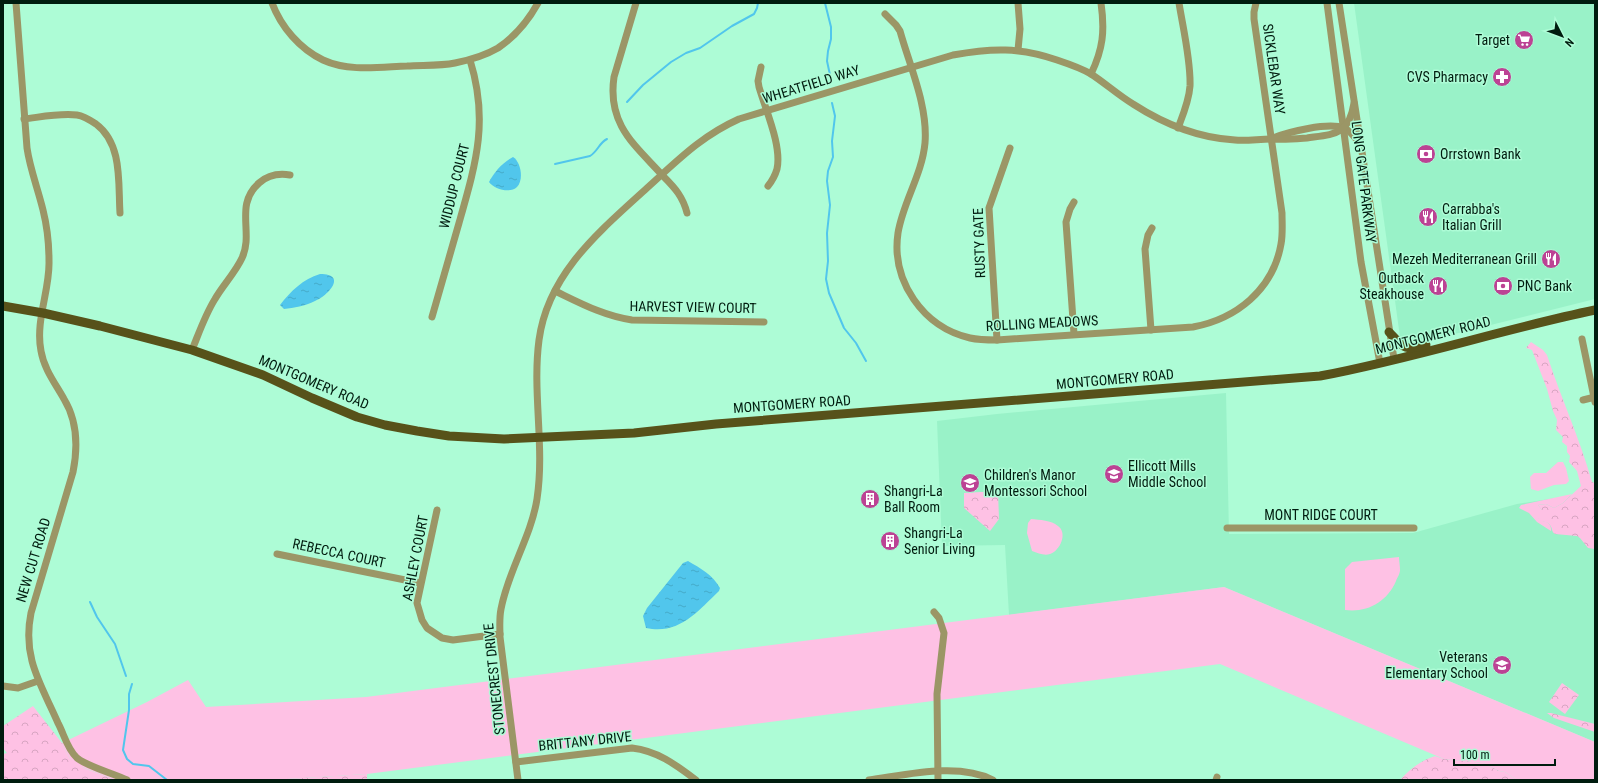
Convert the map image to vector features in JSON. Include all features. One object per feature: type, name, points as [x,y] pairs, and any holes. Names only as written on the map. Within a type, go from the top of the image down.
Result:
[{"type":"main road","name":"MONTGOMERY ROAD","points":[[3,306],[43,313],[100,326],[192,350],[263,375],[329,406],[357,417],[449,436],[504,439],[634,433],[732,423],[1295,379],[1333,374],[1595,310]]},
{"type":"main road","points":[[1390,332],[1402,346],[1407,348],[1418,347],[1486,329],[1492,334]]},
{"type":"street","name":"NEW CUT ROAD","points":[[16,3],[24,119],[30,165],[42,208],[49,245],[48,284],[40,334],[40,350],[45,366],[65,400],[74,419],[76,435],[76,455],[73,472],[31,613],[28,627],[29,654],[38,680],[68,744],[76,757],[83,762],[127,780]]},
{"type":"street","points":[[272,3],[279,20],[298,42],[323,60],[337,64],[365,68],[438,65],[470,60],[498,48],[509,40],[521,29],[538,3]]},
{"type":"street","points":[[636,3],[614,77],[614,112],[625,133],[679,192],[687,213]]},
{"type":"street","points":[[1018,3],[1020,29],[1018,50]]},
{"type":"street","points":[[1091,74],[1098,60],[1103,40],[1104,21],[1101,3]]},
{"type":"street","points":[[1178,128],[1185,111],[1190,86],[1179,3]]},
{"type":"street","name":"SICKLEBAR WAY","points":[[1256,3],[1254,19],[1270,139]]},
{"type":"street","name":"LONG GATE PARKWAY","points":[[1326,3],[1347,145],[1362,262],[1380,363]]},
{"type":"street","name":"LONG GATE PARKWAY","points":[[1339,3],[1394,359]]},
{"type":"street","name":"ROLLING MEADOWS","points":[[885,14],[892,20],[900,32],[922,106],[924,118],[925,144],[920,166],[898,233],[898,262],[908,290],[916,303],[936,322],[948,330],[970,338],[997,340],[1193,327],[1220,320],[1243,306],[1263,287],[1276,262],[1282,237],[1282,213],[1270,139]]},
{"type":"street","name":"WHEATFIELD WAY","points":[[538,438],[536,365],[539,337],[555,291],[578,254],[596,234],[679,158],[708,135],[739,119],[953,55],[967,52],[1018,50],[1057,60],[1091,74],[1145,112],[1178,128],[1193,133],[1220,138],[1249,140],[1270,139],[1286,132],[1331,126],[1344,128]]},
{"type":"street","name":"WIDDUP COURT","points":[[432,317],[474,171],[478,149],[480,109],[476,80],[470,60]]},
{"type":"street","points":[[761,67],[758,81],[775,137],[777,155],[777,167],[775,174],[768,186]]},
{"type":"street","points":[[1354,103],[1350,119],[1344,128],[1358,141],[1360,146]]},
{"type":"street","points":[[1341,104],[1350,119],[1358,126],[1351,134],[1347,145]]},
{"type":"street","points":[[24,119],[62,114],[78,115],[89,119],[100,127],[108,136],[113,146],[116,158],[120,213]]},
{"type":"street","name":"RUSTY GATE","points":[[997,340],[989,208],[1010,148]]},
{"type":"street","points":[[192,350],[214,300],[243,255],[246,238],[245,213],[247,200],[256,186],[269,176],[283,174],[290,175]]},
{"type":"street","points":[[1074,202],[1066,222],[1074,334]]},
{"type":"street","points":[[1151,330],[1146,249],[1148,235],[1152,228]]},
{"type":"street","name":"HARVEST VIEW COURT","points":[[555,291],[607,315],[632,320],[764,322]]},
{"type":"street","points":[[1582,339],[1594,399],[1583,400]]},
{"type":"street","name":"STONECREST DRIVE","points":[[518,780],[500,634],[500,619],[504,599],[529,528],[537,499],[539,474],[538,438]]},
{"type":"street","name":"ASHLEY COURT","points":[[437,510],[420,583],[417,603],[418,611],[427,628],[442,638],[453,640],[500,634]]},
{"type":"street","name":"MONT RIDGE COURT","points":[[1227,528],[1414,528]]},
{"type":"street","name":"REBECCA COURT","points":[[277,554],[420,583]]},
{"type":"street","points":[[934,612],[939,618],[944,633],[937,694],[938,780]]},
{"type":"street","points":[[3,686],[18,688],[38,680]]},
{"type":"street","name":"BRITTANY DRIVE","points":[[516,762],[632,748],[646,749],[675,764],[696,780]]},
{"type":"street","points":[[869,780],[938,771],[981,774],[993,780]]},
{"type":"shaded area","points":[[1354,3],[1595,3],[1595,299],[1410,345],[1400,337]]},
{"type":"shaded area","points":[[1226,393],[1229,534],[1413,533],[1517,504],[1595,492],[1595,742],[1224,587],[1009,615],[1005,545],[942,546],[937,421]]},
{"type":"green space","points":[[1531,342],[1543,350],[1547,355],[1582,450],[1592,482],[1595,483],[1595,549],[1588,548],[1577,536],[1555,534],[1549,524],[1539,519],[1538,515],[1542,510],[1538,505],[1546,504],[1554,508],[1563,503],[1581,486],[1577,471],[1569,462],[1570,456],[1567,452],[1567,446],[1562,442],[1563,437],[1556,430],[1557,420],[1532,350],[1526,348]]},
{"type":"green space","points":[[1558,462],[1563,462],[1566,468],[1569,481],[1566,484],[1554,485],[1538,491],[1531,489],[1530,477],[1534,473],[1546,473]]},
{"type":"green space","points":[[998,491],[999,519],[990,531],[964,508],[964,493]]},
{"type":"green space","points":[[1572,494],[1563,503],[1554,508],[1546,504],[1538,505],[1542,510],[1542,521],[1549,524],[1551,531],[1537,522],[1529,513],[1519,508],[1521,505]]},
{"type":"green space","points":[[1031,519],[1052,523],[1061,529],[1062,542],[1054,552],[1046,555],[1032,551],[1027,533],[1028,523]]},
{"type":"green space","points":[[1399,557],[1400,573],[1392,588],[1382,600],[1368,608],[1361,610],[1345,610],[1345,569],[1352,562]]},
{"type":"green space","points":[[1224,587],[1595,742],[1595,780],[1517,780],[1505,772],[1499,771],[1483,763],[1444,759],[1220,664],[367,774],[271,780],[115,780],[77,765],[70,759],[62,743],[147,702],[188,680],[206,707],[366,697]]},
{"type":"green space","points":[[1562,683],[1579,695],[1565,714],[1549,702]]},
{"type":"green space","points":[[33,706],[62,743],[70,759],[84,768],[115,780],[3,780],[3,754],[7,753],[3,748],[3,726]]},
{"type":"green space","points":[[1547,713],[1595,724],[1595,732],[1554,718]]},
{"type":"green space","points":[[1435,756],[1444,759],[1483,763],[1499,771],[1505,772],[1517,780],[1400,780],[1416,766]]},
{"type":"green space","points":[[367,774],[367,780],[271,780]]},
{"type":"water","points":[[513,157],[516,159],[521,171],[519,184],[517,187],[510,190],[502,190],[491,185],[489,182],[496,171],[502,164]]},
{"type":"water","points":[[320,274],[328,275],[333,278],[334,281],[333,286],[325,295],[315,301],[300,306],[284,309],[280,305],[298,286],[308,279]]},
{"type":"water","points":[[688,561],[702,569],[710,576],[720,588],[719,591],[695,614],[678,625],[658,629],[646,628],[643,616],[647,608],[683,563]]},
{"type":"waterway","points":[[627,102],[643,85],[671,62],[686,53],[700,48],[732,26],[754,14],[758,3]]},
{"type":"waterway","points":[[825,3],[831,27],[831,39],[827,61],[830,75]]},
{"type":"waterway","points":[[832,103],[835,116],[832,141],[833,157],[828,171],[827,181],[830,205],[827,233],[828,261],[826,279],[829,293],[844,328],[856,343],[866,361]]},
{"type":"waterway","points":[[555,164],[590,156],[607,139]]},
{"type":"waterway","points":[[90,602],[97,617],[115,644],[126,676]]},
{"type":"waterway","points":[[132,684],[129,694],[129,710],[123,750],[127,759],[133,764],[149,766],[167,780]]},
{"type":"place","name":"Target","points":[[1524,40]]},
{"type":"place","name":"CVS Pharmacy","points":[[1502,77]]},
{"type":"place","name":"Orrstown Bank","points":[[1426,154]]},
{"type":"place","name":"Carrabba's Italian Grill","points":[[1428,217]]},
{"type":"place","name":"Mezeh Mediterranean Grill","points":[[1551,259]]},
{"type":"place","name":"Outback Steakhouse","points":[[1438,286]]},
{"type":"place","name":"PNC Bank","points":[[1503,286]]},
{"type":"place","name":"Ellicott Mills Middle School","points":[[1114,474]]},
{"type":"place","name":"Children's Manor Montessori School","points":[[970,483]]},
{"type":"place","name":"Shangri-La Ball Room","points":[[870,499]]},
{"type":"place","name":"Shangri-La Senior Living","points":[[890,541]]},
{"type":"place","name":"Veterans Elementary School","points":[[1502,665]]}]
